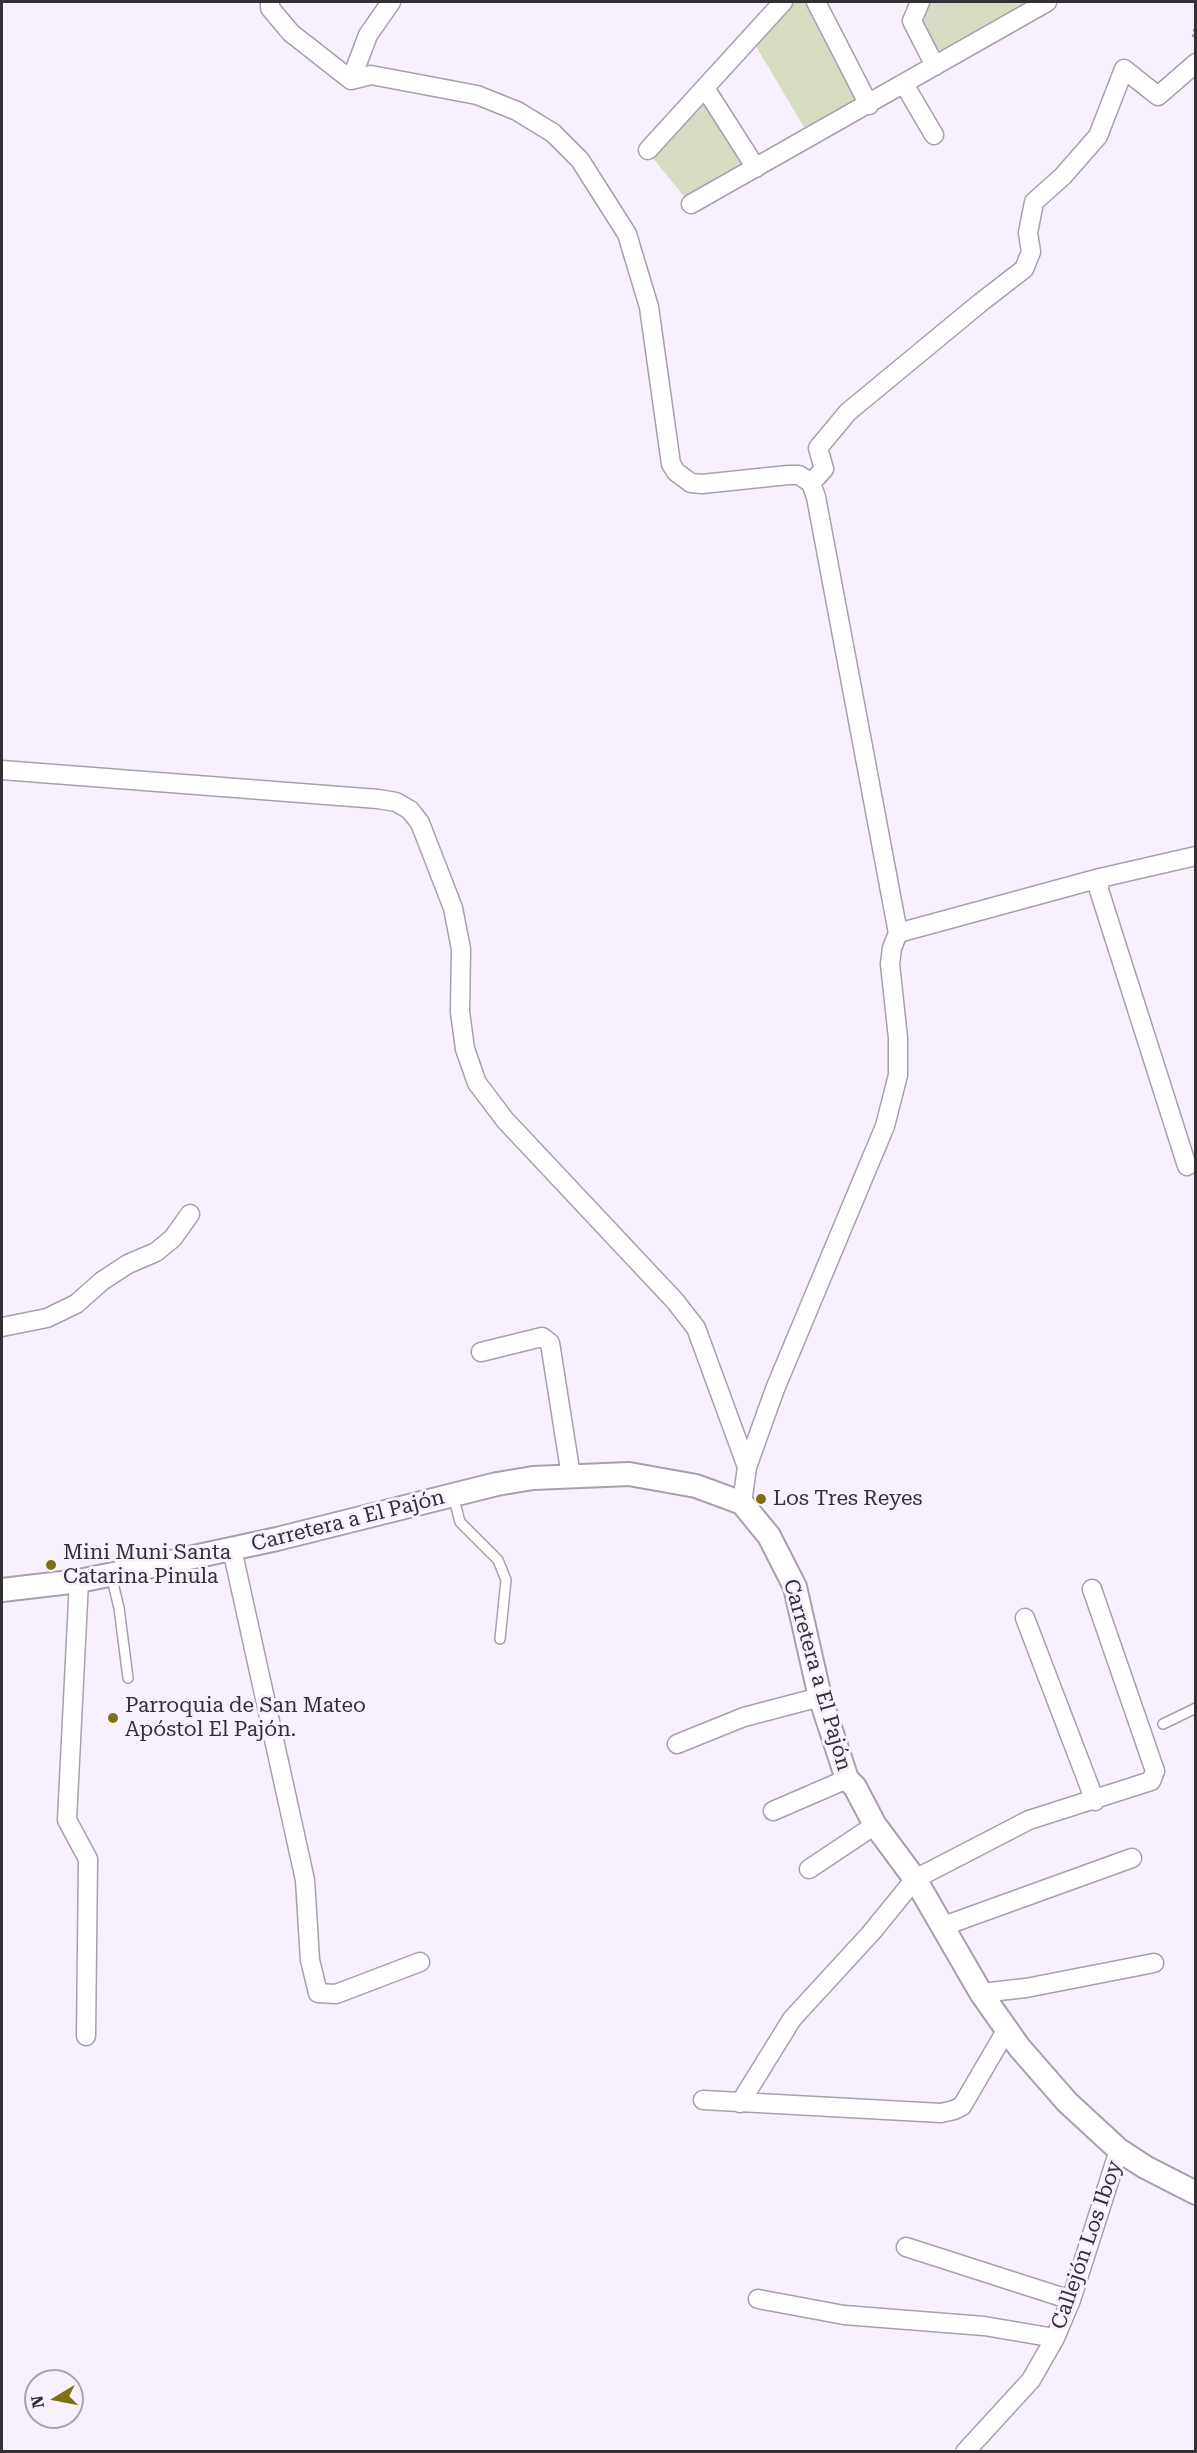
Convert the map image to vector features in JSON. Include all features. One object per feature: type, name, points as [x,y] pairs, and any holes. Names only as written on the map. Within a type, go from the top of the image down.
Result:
[{"type":"street","points":[[270,2],[270,8],[291,33],[351,80]]},
{"type":"street","points":[[351,80],[368,35],[392,2]]},
{"type":"street","points":[[648,150],[783,2]]},
{"type":"street","points":[[816,2],[868,105]]},
{"type":"street","points":[[920,2],[912,21],[935,66]]},
{"type":"street","points":[[691,204],[1047,2]]},
{"type":"street","points":[[811,483],[824,469],[818,448],[849,412],[1024,269],[1031,252],[1028,233],[1034,202],[1063,176],[1098,136],[1124,69],[1158,96],[1196,63]]},
{"type":"street","points":[[351,80],[371,75],[477,95],[517,111],[553,133],[580,160],[627,234],[649,308],[671,464],[676,472],[691,483],[702,484],[799,475],[811,483],[816,497],[898,933],[892,948],[890,964],[898,1038],[898,1076],[885,1126],[775,1389],[747,1467],[742,1503]]},
{"type":"street","points":[[904,84],[934,135]]},
{"type":"street","points":[[705,88],[756,168]]},
{"type":"street","points":[[2,770],[378,799],[396,802],[410,810],[420,823],[453,908],[460,949],[461,1021],[465,1049],[477,1083],[505,1120],[675,1300],[696,1328],[747,1467]]},
{"type":"street","points":[[898,933],[1100,878],[1196,856]]},
{"type":"street","points":[[1100,878],[1100,890],[1187,1166]]},
{"type":"street","points":[[2,1326],[48,1318],[76,1304],[102,1281],[128,1264],[156,1252],[173,1238],[190,1214]]},
{"type":"street","points":[[481,1352],[542,1338],[550,1343],[571,1476]]},
{"type":"street","name":"Carretera a El Pajón","points":[[2,1590],[111,1575],[533,1478],[629,1474],[696,1486],[742,1503],[770,1536],[795,1587],[820,1697],[847,1779],[855,1787],[875,1825],[915,1879],[981,1993],[1046,2080],[1119,2150],[1145,2167],[1196,2193]]},
{"type":"street","points":[[232,1549],[305,1880],[310,1960],[318,1993],[336,1994],[420,1962]]},
{"type":"street","points":[[79,1581],[67,1820],[88,1859],[86,2036]]},
{"type":"street","points":[[740,2103],[792,2019],[871,1933],[915,1879],[1029,1820],[1095,1801],[1151,1781],[1155,1771],[1092,1589]]},
{"type":"street","points":[[1025,1618],[1095,1801]]},
{"type":"street","points":[[677,1744],[744,1717],[820,1697]]},
{"type":"street","points":[[773,1811],[847,1779]]},
{"type":"street","points":[[809,1869],[875,1825]]},
{"type":"street","points":[[941,1927],[1132,1858]]},
{"type":"street","points":[[981,1993],[1026,1988],[1154,1963]]},
{"type":"street","points":[[704,2100],[941,2113],[954,2110],[962,2106],[1007,2029]]},
{"type":"street","name":"Callejón Los Iboy","points":[[964,2451],[1031,2380],[1055,2338],[1071,2300],[1119,2150]]},
{"type":"street","points":[[906,2247],[1071,2300]]},
{"type":"street","points":[[758,2300],[844,2315],[984,2326],[1055,2338]]},
{"type":"lane","points":[[453,1495],[460,1522],[498,1560],[506,1580],[501,1639]]},
{"type":"lane","points":[[111,1575],[119,1608],[128,1678]]},
{"type":"lane","points":[[1163,1724],[1196,1708]]},
{"type":"path","points":[[1196,30],[1192,31],[1196,44]]},
{"type":"green space","points":[[788,2],[811,2],[862,103],[808,134],[753,41]]},
{"type":"green space","points":[[930,2],[1037,2],[936,60],[916,21],[922,5]]},
{"type":"green space","points":[[704,97],[748,166],[687,200],[652,157]]},
{"type":"place","name":"Los Tres Reyes","points":[[761,1499]]},
{"type":"place","name":"Mini Muni Santa Catarina Pinula","points":[[51,1565]]},
{"type":"place","name":"Parroquia de San Mateo Apóstol El Pajón.","points":[[113,1718]]}]
